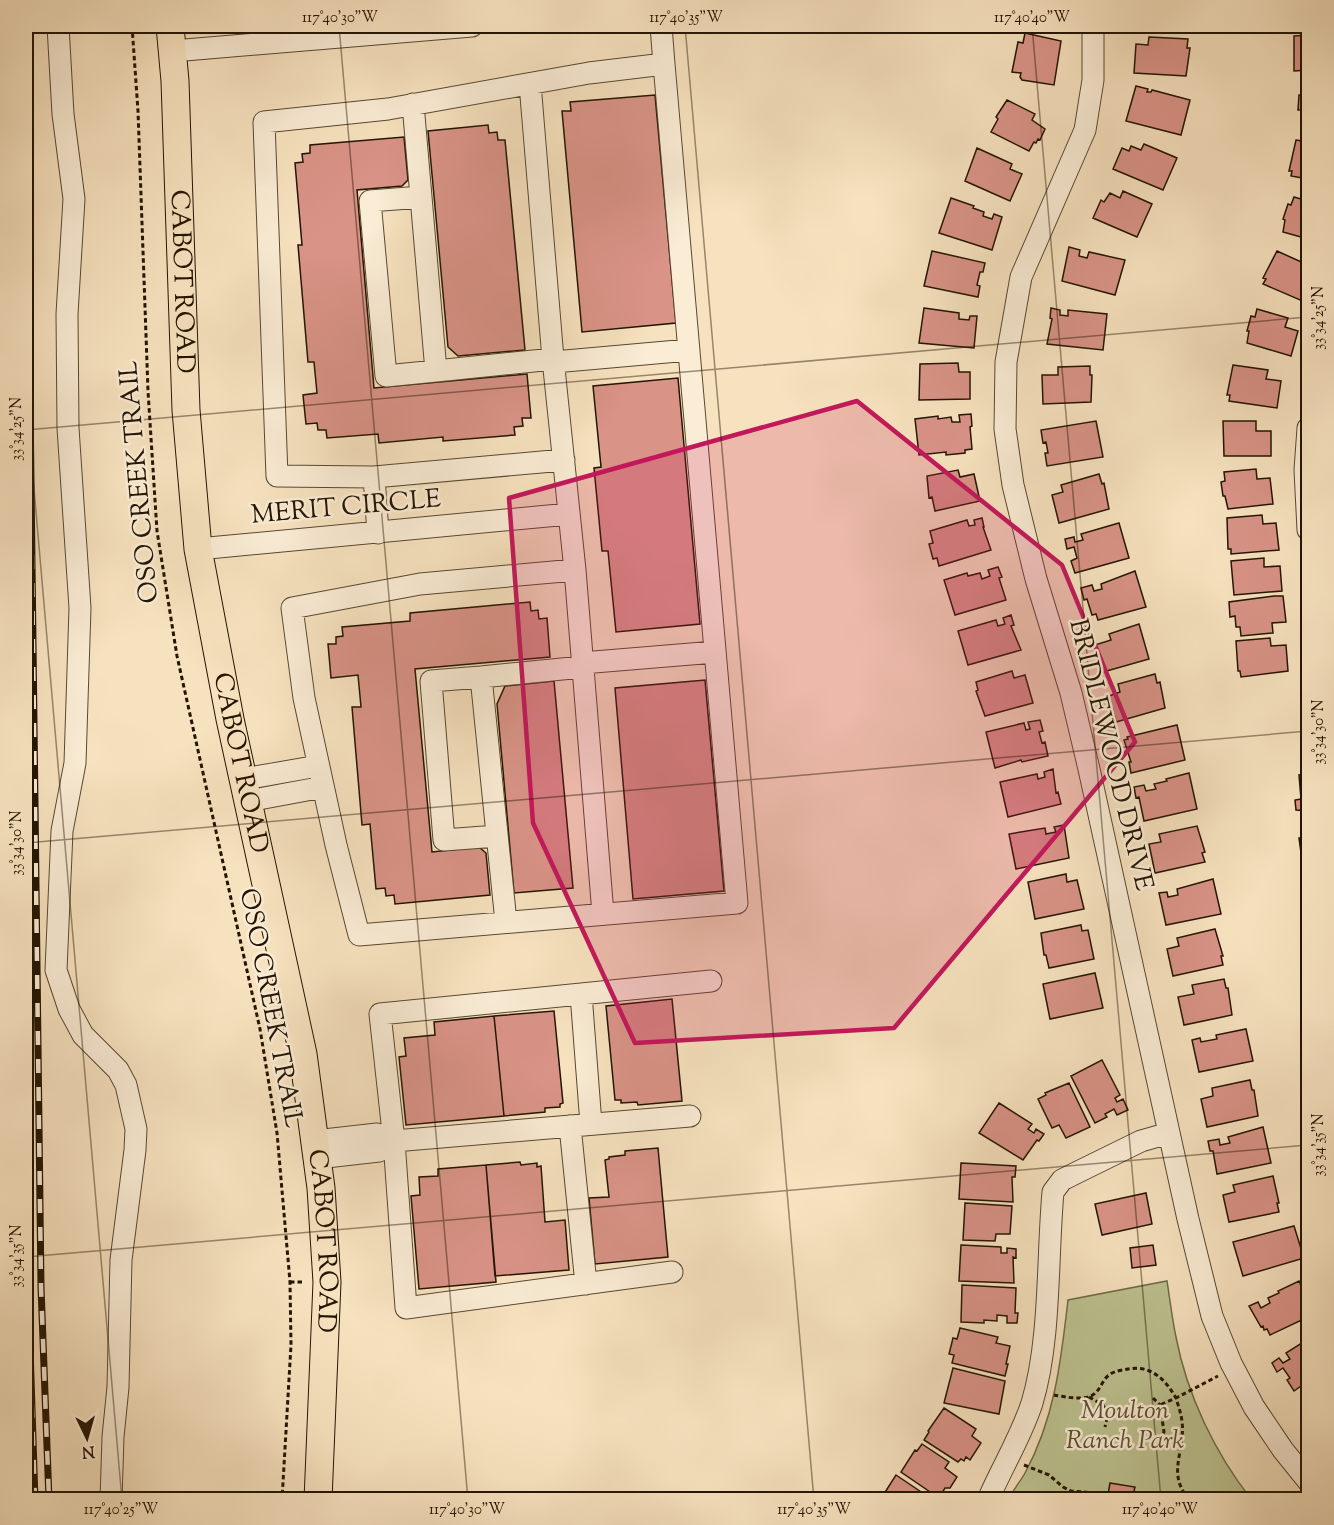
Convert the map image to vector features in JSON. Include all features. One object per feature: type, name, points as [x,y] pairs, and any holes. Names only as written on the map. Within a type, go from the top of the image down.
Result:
[{"type":"main road","name":"CABOT ROAD","points":[[172,38],[186,410],[198,549],[230,719],[303,1054],[316,1150],[327,1282],[326,1351],[318,1500]]},
{"type":"street","points":[[58,26],[63,114],[74,199],[67,314],[68,428],[80,608],[75,763],[62,831],[56,970],[69,1009],[82,1035],[118,1070],[126,1086],[136,1129],[121,1260],[118,1387],[113,1437],[111,1500]]},
{"type":"street","points":[[172,38],[472,26]]},
{"type":"street","points":[[575,570],[420,584],[292,608],[304,698],[359,935],[737,903],[661,26]]},
{"type":"street","name":"BRIDLEWOOD DRIVE","points":[[1093,26],[1093,80],[1085,130],[1021,277],[1006,362],[1005,429],[1013,485],[1036,579],[1071,693],[1212,1316],[1254,1407],[1283,1450],[1308,1481]]},
{"type":"street","points":[[564,460],[374,477],[277,476],[264,122],[413,104],[589,73],[664,64]]},
{"type":"street","points":[[530,84],[575,570],[603,914]]},
{"type":"street","points":[[413,104],[436,371]]},
{"type":"street","points":[[422,197],[369,201],[386,376],[689,350]]},
{"type":"street","points":[[1308,428],[1305,470],[1308,530]]},
{"type":"street","points":[[374,477],[378,532]]},
{"type":"street","name":"MERIT CIRCLE","points":[[198,549],[569,514]]},
{"type":"street","points":[[497,836],[444,840],[431,681],[715,652]]},
{"type":"street","points":[[481,677],[506,922]]},
{"type":"street","points":[[246,790],[318,766]]},
{"type":"street","points":[[246,790],[323,787]]},
{"type":"street","points":[[672,1272],[406,1308],[394,1141],[380,1014],[711,981]]},
{"type":"street","points":[[581,994],[591,1124]]},
{"type":"street","points":[[316,1150],[377,1134],[394,1141],[690,1116]]},
{"type":"street","points":[[570,1126],[586,1284]]},
{"type":"street","points":[[988,1500],[1032,1402],[1042,1354],[1053,1192],[1062,1180],[1141,1142],[1169,1133]]},
{"type":"path","name":"OSO CREEK TRAIL","points":[[132,26],[138,111],[148,391],[158,543],[177,656],[260,1029],[277,1133],[290,1282],[291,1345],[282,1500]]},
{"type":"path","points":[[1089,1397],[1110,1375],[1120,1370],[1138,1367],[1157,1374],[1169,1386],[1176,1398],[1183,1420],[1177,1472],[1179,1486],[1189,1500]]},
{"type":"path","points":[[1160,1405],[1234,1367]]},
{"type":"path","points":[[1034,1392],[1089,1397],[1103,1405],[1108,1414],[1105,1427]]},
{"type":"path","points":[[1153,1398],[1160,1405],[1164,1432],[1160,1439]]},
{"type":"path","points":[[1009,1457],[1049,1475],[1071,1491],[1108,1494]]},
{"type":"highlighted area","points":[[857,401],[1062,565],[1135,742],[894,1028],[635,1043],[533,823],[509,498]]},
{"type":"green space","name":"Moulton Ranch Park","points":[[1167,1281],[1181,1359],[1195,1402],[1214,1443],[1251,1499],[1008,1500],[1035,1452],[1050,1410],[1059,1367],[1068,1300]]},
{"type":"building","points":[[1025,33],[1061,41],[1054,85],[1022,80],[1021,73],[1012,72],[1018,42],[1023,43]]},
{"type":"building","points":[[1308,35],[1308,70],[1294,71],[1294,36]]},
{"type":"building","points":[[1149,37],[1188,39],[1187,48],[1190,48],[1186,76],[1134,73],[1136,44],[1148,45]]},
{"type":"building","points":[[1136,86],[1148,89],[1147,92],[1152,90],[1190,100],[1181,135],[1126,121]]},
{"type":"building","points":[[1303,87],[1308,87],[1308,123],[1301,123],[1301,110],[1298,110],[1299,95],[1303,95]]},
{"type":"building","points":[[655,95],[676,323],[582,332],[562,111],[571,111],[570,102]]},
{"type":"building","points":[[1007,100],[1035,114],[1032,120],[1045,129],[1040,140],[1034,142],[1029,151],[991,132],[998,119],[996,117]]},
{"type":"building","points":[[488,125],[489,133],[497,132],[498,140],[505,140],[525,350],[458,356],[448,347],[428,131]]},
{"type":"building","points":[[404,137],[408,180],[402,186],[357,190],[374,388],[527,374],[531,418],[522,418],[523,426],[514,427],[515,435],[443,441],[443,437],[379,443],[378,434],[327,438],[326,430],[318,430],[317,423],[306,424],[303,395],[317,393],[314,362],[308,362],[298,245],[302,245],[295,163],[303,162],[302,154],[310,153],[310,145]]},
{"type":"building","points":[[1296,140],[1308,142],[1308,179],[1291,176],[1292,171],[1289,171]]},
{"type":"building","points":[[1144,144],[1177,158],[1163,190],[1113,169],[1122,148],[1129,151],[1131,146],[1141,150]]},
{"type":"building","points":[[977,148],[1012,164],[1010,169],[1022,174],[1010,201],[965,181]]},
{"type":"building","points":[[1123,191],[1152,204],[1137,237],[1093,218],[1101,200],[1104,202],[1110,193],[1120,198]]},
{"type":"building","points":[[1294,197],[1308,201],[1308,239],[1283,232],[1285,220],[1283,219],[1288,204],[1291,205]]},
{"type":"building","points":[[951,198],[974,206],[973,208],[984,212],[983,216],[992,219],[994,214],[1002,217],[992,250],[939,233]]},
{"type":"building","points":[[1069,247],[1080,250],[1079,256],[1087,258],[1089,252],[1125,260],[1115,295],[1062,281]]},
{"type":"building","points":[[932,251],[985,263],[977,285],[980,286],[978,297],[924,286]]},
{"type":"building","points":[[1277,251],[1308,265],[1305,273],[1308,274],[1307,303],[1263,284],[1266,279],[1263,278]]},
{"type":"building","points":[[924,308],[959,313],[959,319],[969,320],[970,316],[977,316],[974,348],[919,343]]},
{"type":"building","points":[[1051,308],[1060,310],[1060,315],[1068,316],[1068,310],[1107,314],[1103,350],[1047,344],[1052,319],[1050,318]]},
{"type":"building","points":[[1257,309],[1288,318],[1285,327],[1298,331],[1291,356],[1247,343],[1251,316],[1255,317]]},
{"type":"building","points":[[958,363],[959,372],[970,372],[970,399],[919,400],[920,364]]},
{"type":"building","points":[[1233,365],[1268,370],[1266,379],[1281,381],[1277,408],[1229,401],[1230,395],[1227,395]]},
{"type":"building","points":[[1090,366],[1091,402],[1043,404],[1042,375],[1058,375],[1058,367]]},
{"type":"building","points":[[678,378],[700,624],[616,632],[608,551],[602,551],[594,468],[601,467],[593,386]]},
{"type":"building","points":[[971,414],[972,449],[965,450],[965,453],[946,455],[946,452],[919,455],[915,419],[938,416],[938,419],[951,417],[952,422],[960,422],[959,415]]},
{"type":"building","points":[[1096,421],[1103,457],[1047,466],[1045,453],[1048,453],[1046,442],[1043,443],[1041,430]]},
{"type":"building","points":[[1223,421],[1256,421],[1256,431],[1271,431],[1271,456],[1224,456]]},
{"type":"building","points":[[1256,469],[1257,479],[1270,478],[1273,504],[1228,509],[1221,482],[1225,481],[1224,472]]},
{"type":"building","points":[[958,470],[960,477],[974,474],[980,501],[935,511],[932,497],[929,498],[927,476]]},
{"type":"building","points":[[1099,474],[1102,484],[1104,483],[1109,509],[1059,523],[1052,495],[1063,492],[1061,485]]},
{"type":"building","points":[[1262,515],[1263,524],[1276,523],[1279,550],[1231,554],[1231,549],[1228,549],[1227,518]]},
{"type":"building","points":[[982,518],[991,550],[939,566],[937,558],[933,559],[929,544],[933,543],[930,531],[967,520],[969,526],[975,525],[974,520]]},
{"type":"building","points":[[1119,523],[1129,558],[1075,573],[1071,561],[1077,558],[1074,547],[1067,549],[1065,539],[1074,537],[1075,542],[1083,540],[1081,534]]},
{"type":"building","points":[[1264,558],[1264,567],[1280,566],[1282,591],[1234,595],[1231,561]]},
{"type":"building","points":[[998,567],[1006,600],[955,615],[944,580],[967,573],[968,576],[980,573],[982,579],[990,576],[988,570]]},
{"type":"building","points":[[1135,571],[1146,607],[1098,620],[1096,614],[1092,615],[1081,588],[1092,585],[1094,591],[1102,589],[1101,584]]},
{"type":"building","points":[[1283,596],[1286,622],[1272,623],[1273,633],[1241,636],[1240,627],[1236,627],[1235,616],[1230,617],[1229,602]]},
{"type":"building","points":[[530,602],[531,611],[538,610],[539,619],[547,618],[550,657],[415,669],[432,852],[479,847],[486,853],[490,895],[395,904],[394,895],[386,896],[385,888],[376,889],[370,824],[362,825],[352,707],[361,707],[358,675],[331,678],[328,644],[336,644],[336,637],[343,636],[342,627],[410,621],[410,613]]},
{"type":"building","points":[[1011,615],[1014,625],[1011,626],[1021,650],[968,665],[958,631],[996,620],[998,626],[1005,624],[1003,618]]},
{"type":"building","points":[[1139,624],[1149,659],[1103,672],[1095,645],[1111,640],[1109,634]]},
{"type":"building","points":[[1270,638],[1271,646],[1286,645],[1288,671],[1241,677],[1238,671],[1236,641]]},
{"type":"building","points":[[1012,671],[1014,678],[1025,675],[1033,703],[985,716],[976,691],[978,690],[976,682]]},
{"type":"building","points":[[1155,674],[1157,683],[1160,682],[1165,708],[1116,722],[1109,696],[1120,692],[1118,684]]},
{"type":"building","points":[[705,680],[724,891],[633,899],[615,688]]},
{"type":"building","points":[[554,681],[573,888],[514,893],[497,704],[505,686]]},
{"type":"building","points":[[1040,720],[1043,731],[1039,732],[1042,743],[1045,742],[1048,756],[1022,762],[1021,760],[995,768],[986,732],[1024,723],[1026,730],[1030,729],[1028,722]]},
{"type":"building","points":[[1177,725],[1185,760],[1131,773],[1129,762],[1131,762],[1124,740],[1128,739],[1127,737]]},
{"type":"building","points":[[1308,733],[1308,770],[1305,770],[1301,747],[1303,747],[1302,734]]},
{"type":"building","points":[[1053,769],[1056,793],[1058,792],[1061,804],[1008,817],[1000,782],[1037,774],[1038,779],[1045,777],[1044,772]]},
{"type":"building","points":[[1189,773],[1197,809],[1144,821],[1139,797],[1136,798],[1134,787],[1144,785],[1146,791],[1156,789],[1154,784]]},
{"type":"building","points":[[1308,774],[1308,811],[1296,810],[1295,800],[1301,799],[1299,775]]},
{"type":"building","points":[[1304,815],[1308,815],[1308,852],[1301,853],[1299,838],[1304,838]]},
{"type":"building","points":[[1064,825],[1069,858],[1016,869],[1009,834],[1045,828],[1046,834],[1056,832],[1054,827]]},
{"type":"building","points":[[1197,826],[1205,852],[1202,853],[1205,862],[1155,873],[1149,844],[1161,842],[1159,834]]},
{"type":"building","points":[[1306,857],[1308,857],[1308,881]]},
{"type":"building","points":[[1066,874],[1067,882],[1077,880],[1084,909],[1035,919],[1028,882]]},
{"type":"building","points":[[1213,879],[1221,914],[1166,925],[1159,893],[1167,892],[1168,897],[1178,895],[1177,889]]},
{"type":"building","points":[[1308,881],[1308,892],[1304,893],[1302,882]]},
{"type":"building","points":[[1081,925],[1082,931],[1088,930],[1094,959],[1049,968],[1046,955],[1044,955],[1041,933]]},
{"type":"building","points":[[1215,929],[1223,956],[1221,956],[1223,965],[1173,976],[1167,949],[1179,946],[1177,938]]},
{"type":"building","points":[[1095,973],[1103,1008],[1050,1019],[1043,984]]},
{"type":"building","points":[[1224,979],[1226,988],[1228,988],[1232,1015],[1184,1025],[1178,997],[1194,994],[1192,985]]},
{"type":"building","points":[[672,999],[682,1101],[638,1105],[637,1102],[621,1103],[621,1100],[615,1100],[606,1006]]},
{"type":"building","points":[[554,1011],[563,1103],[560,1107],[545,1108],[545,1112],[504,1116],[494,1016]]},
{"type":"building","points":[[494,1016],[504,1116],[406,1125],[399,1057],[406,1056],[404,1038],[435,1035],[434,1022]]},
{"type":"building","points":[[1246,1029],[1253,1061],[1199,1072],[1192,1040],[1200,1038],[1201,1042],[1217,1039],[1216,1035]]},
{"type":"building","points":[[1102,1060],[1120,1095],[1115,1098],[1117,1102],[1123,1099],[1128,1110],[1117,1115],[1114,1109],[1105,1114],[1107,1117],[1095,1123],[1071,1076]]},
{"type":"building","points":[[1250,1080],[1258,1116],[1207,1127],[1201,1099],[1213,1096],[1212,1088]]},
{"type":"building","points":[[1069,1083],[1090,1127],[1066,1138],[1059,1125],[1052,1128],[1038,1099],[1046,1095],[1045,1093]]},
{"type":"building","points":[[999,1103],[1032,1124],[1028,1129],[1034,1133],[1036,1129],[1044,1134],[1023,1160],[979,1133]]},
{"type":"building","points":[[1263,1127],[1271,1163],[1217,1174],[1213,1151],[1210,1151],[1208,1141],[1219,1139],[1220,1145],[1230,1143],[1228,1137]]},
{"type":"building","points":[[658,1148],[668,1257],[595,1264],[589,1198],[609,1197],[605,1160],[609,1157],[625,1155],[625,1151]]},
{"type":"building","points":[[520,1162],[521,1165],[537,1163],[537,1167],[541,1166],[545,1222],[565,1220],[569,1270],[495,1276],[486,1165]]},
{"type":"building","points":[[961,1163],[1016,1166],[1015,1177],[1012,1177],[1013,1202],[959,1199]]},
{"type":"building","points":[[486,1165],[496,1282],[419,1289],[411,1196],[420,1195],[419,1177],[438,1176],[438,1169]]},
{"type":"building","points":[[1273,1176],[1279,1212],[1229,1222],[1223,1195],[1235,1192],[1233,1185]]},
{"type":"building","points":[[1146,1193],[1152,1224],[1102,1235],[1095,1204]]},
{"type":"building","points":[[965,1203],[1012,1206],[1010,1234],[996,1234],[995,1241],[963,1240]]},
{"type":"building","points":[[1294,1226],[1304,1258],[1243,1276],[1233,1242]]},
{"type":"building","points":[[961,1245],[1001,1247],[1001,1253],[1007,1253],[1007,1248],[1016,1249],[1016,1258],[1013,1257],[1014,1283],[959,1281]]},
{"type":"building","points":[[1153,1245],[1156,1265],[1132,1268],[1130,1248]]},
{"type":"building","points":[[1299,1281],[1308,1301],[1308,1317],[1270,1335],[1267,1329],[1264,1330],[1263,1326],[1261,1327],[1249,1306],[1258,1302],[1261,1308],[1270,1303],[1268,1298]]},
{"type":"building","points":[[962,1285],[1016,1288],[1017,1323],[1007,1323],[1007,1316],[997,1315],[997,1321],[961,1322]]},
{"type":"building","points":[[960,1328],[998,1337],[996,1343],[1010,1346],[1005,1376],[952,1363],[954,1355],[949,1354],[953,1338],[957,1339]]},
{"type":"building","points":[[1308,1339],[1308,1381],[1294,1391],[1287,1380],[1290,1378],[1283,1368],[1277,1372],[1272,1363],[1279,1358],[1283,1363],[1290,1359],[1286,1353]]},
{"type":"building","points":[[953,1368],[1005,1381],[999,1414],[944,1403]]},
{"type":"building","points":[[944,1408],[976,1429],[972,1436],[981,1443],[970,1460],[966,1457],[964,1461],[961,1459],[958,1462],[924,1440]]},
{"type":"building","points":[[922,1444],[949,1462],[945,1468],[957,1477],[950,1488],[945,1488],[939,1498],[901,1472],[915,1450],[917,1451]]},
{"type":"building","points":[[896,1475],[933,1500],[880,1500]]},
{"type":"building","points":[[1110,1483],[1135,1487],[1132,1500],[1107,1500]]},
{"type":"railway","points":[[26,79],[41,1287],[49,1500]]},
{"type":"railway","points":[[26,1096],[28,1287],[35,1500]]}]
